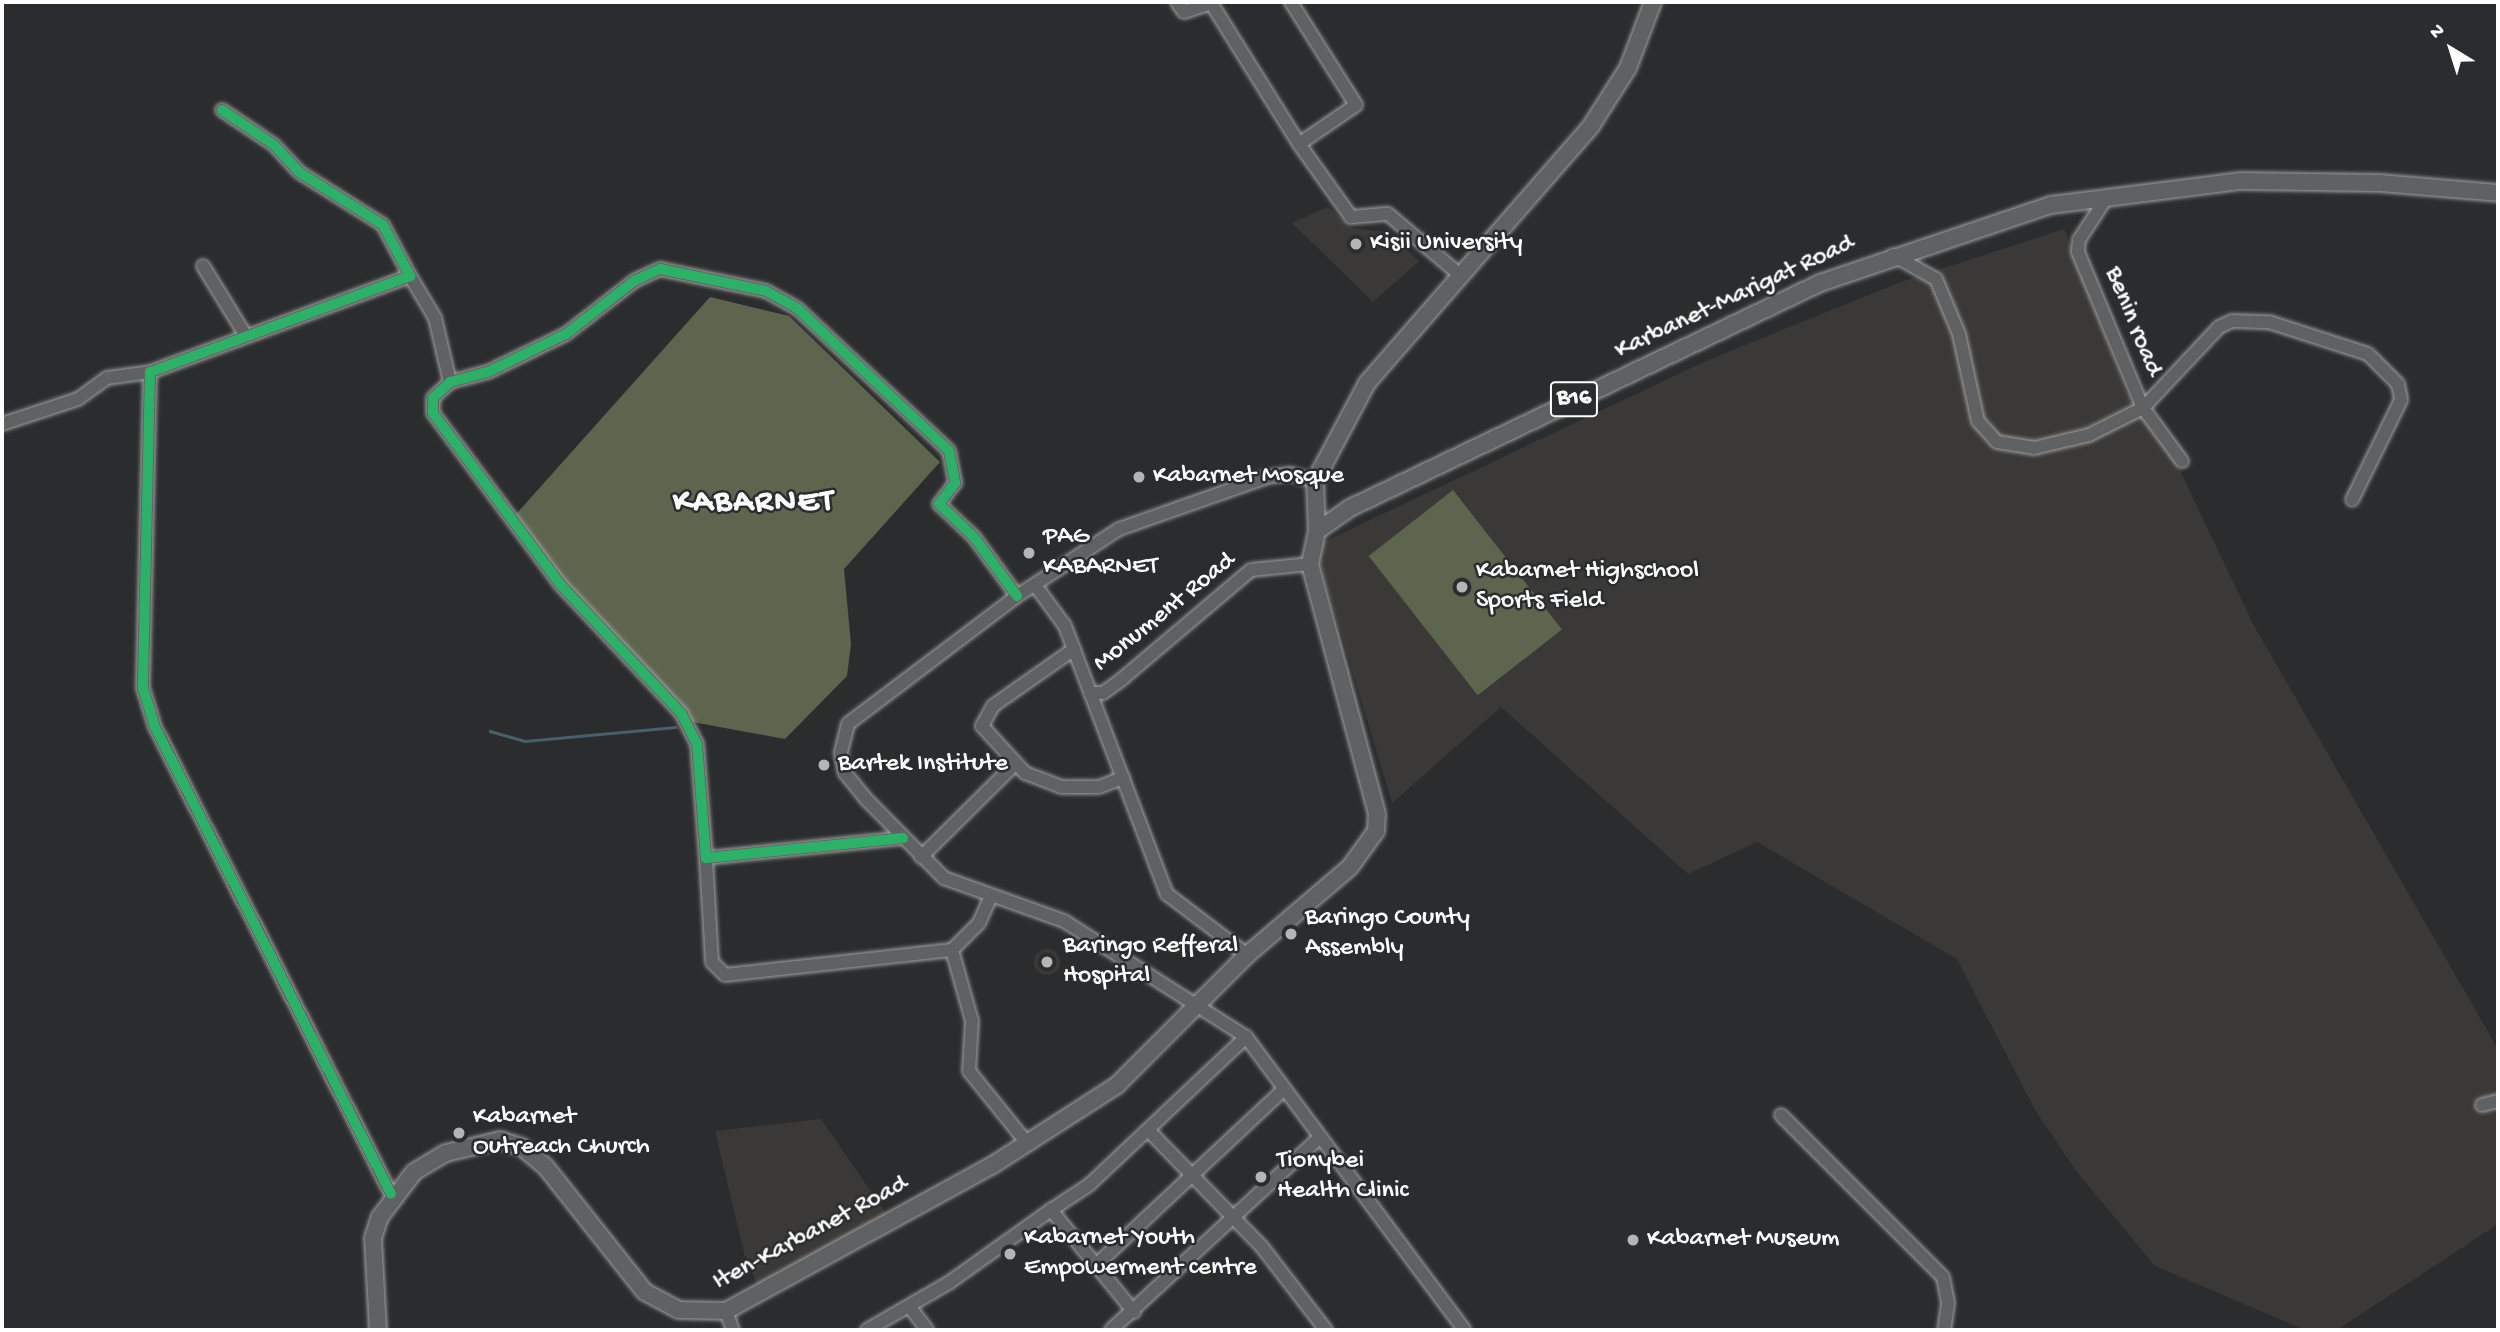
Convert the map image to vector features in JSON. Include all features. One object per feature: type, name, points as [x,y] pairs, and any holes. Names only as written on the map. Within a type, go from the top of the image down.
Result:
[{"type":"main road","points":[[1201,1007],[1247,955],[1350,867],[1376,831],[1377,814],[1310,564],[1317,531],[1315,481],[1382,359],[1591,126],[1634,55],[1653,2]]},
{"type":"main road","name":"Karbanet-Marigat Road","points":[[1317,531],[1350,508],[1534,418],[1892,254],[2051,205],[2241,181],[2380,183],[2498,194]]},
{"type":"main road","name":"Iten-Karbanet Road","points":[[391,1194],[446,1153],[500,1140],[522,1147],[545,1166],[645,1292],[679,1310],[726,1311],[1028,1144],[1117,1085],[1201,1007]]},
{"type":"main road","points":[[379,1330],[373,1238],[391,1194]]},
{"type":"street","points":[[1177,2],[1184,12],[1212,2],[1299,144],[1350,217],[1388,214],[1460,275]]},
{"type":"street","points":[[1291,2],[1356,105],[1299,144]]},
{"type":"street","points":[[222,110],[274,145],[299,172],[383,225],[435,318],[450,382]]},
{"type":"street","name":"Benin road","points":[[2107,197],[2078,253],[2143,408],[2182,461]]},
{"type":"street","points":[[1892,254],[1936,279],[1959,334],[1978,421],[1997,442],[2034,448],[2089,435],[2143,408],[2219,327],[2232,321],[2269,322],[2368,354],[2398,384],[2401,400],[2352,500]]},
{"type":"street","points":[[203,266],[246,337]]},
{"type":"street","points":[[990,898],[979,923],[952,950],[725,975],[712,962],[696,744],[682,714],[560,584],[475,475],[433,413],[437,390],[450,382],[538,349],[660,270],[766,291],[799,309],[949,451],[955,483],[939,504],[974,537],[1017,596]]},
{"type":"street","points":[[2,424],[78,399],[107,378],[150,372],[410,276]]},
{"type":"street","points":[[150,372],[142,599],[147,708],[391,1194]]},
{"type":"street","points":[[1315,481],[1290,474],[1267,477],[1191,501],[1119,529],[1017,596],[848,724],[841,754],[845,773],[921,858],[958,887],[1064,921],[1246,1037],[1464,1330]]},
{"type":"street","name":"Monument Road","points":[[1090,692],[1103,693],[1251,570],[1310,564]]},
{"type":"street","points":[[1035,585],[1074,649],[1167,894],[1247,955]]},
{"type":"street","points":[[1074,649],[984,719],[986,733],[1014,765],[1061,786],[1100,787],[1123,778]]},
{"type":"street","points":[[921,858],[1014,765]]},
{"type":"street","points":[[706,858],[903,838]]},
{"type":"street","points":[[952,950],[972,1021],[969,1071],[1028,1144]]},
{"type":"street","points":[[867,1330],[909,1306],[1089,1185],[1246,1037]]},
{"type":"street","points":[[1094,1267],[1187,1173],[1284,1089]]},
{"type":"street","points":[[2482,1105],[2498,1101]]},
{"type":"street","points":[[1781,1115],[1943,1277],[1948,1303],[1944,1330]]},
{"type":"street","points":[[1148,1130],[1187,1173],[1234,1218],[1326,1330]]},
{"type":"street","points":[[1111,1330],[1134,1312],[1320,1138]]},
{"type":"street","points":[[1051,1210],[1094,1267],[1134,1312]]},
{"type":"street","points":[[909,1306],[928,1330]]},
{"type":"street","points":[[726,1311],[733,1330]]},
{"type":"shaded area","name":"Kisii University","points":[[1328,207],[1352,228],[1386,232],[1419,261],[1373,302],[1292,223]]},
{"type":"shaded area","points":[[2064,229],[2127,393],[2177,464],[2253,624],[2498,1049],[2498,1224],[2337,1330],[2305,1330],[2155,1266],[2077,1172],[2035,1110],[1957,959],[1757,842],[1688,874],[1501,707],[1392,803],[1315,546],[1706,361],[1901,282]]},
{"type":"shaded area","name":"Baringo Refferal Hospital","points":[[1047,949],[1056,953],[1060,962],[1056,971],[1047,975],[1038,971],[1034,962],[1038,953]]},
{"type":"shaded area","points":[[821,1119],[888,1216],[759,1289],[744,1253],[715,1131]]},
{"type":"green space","points":[[710,297],[789,316],[940,462],[844,569],[851,644],[847,676],[785,739],[682,720],[510,521]]},
{"type":"green space","name":"Kabarnet Highschool Sports Field","points":[[1453,490],[1562,629],[1478,695],[1369,556]]},
{"type":"waterway","points":[[490,731],[525,741],[675,727]]},
{"type":"cycle path","points":[[222,110],[274,145],[299,172],[383,225],[410,276],[150,372],[143,688],[154,725],[391,1194]]},
{"type":"cycle path","points":[[903,838],[706,858],[697,744],[682,714],[560,584],[433,413],[433,398],[450,382],[488,372],[566,334],[634,281],[660,269],[766,291],[798,309],[949,451],[955,483],[939,504],[974,537],[1017,596]]},
{"type":"place","name":"Kisii University","points":[[1356,244]]},
{"type":"place","name":"Kabarnet Mosque","points":[[1139,477]]},
{"type":"place","name":"PAG KABARNET","points":[[1029,553]]},
{"type":"place","name":"Kabarnet Highschool Sports Field","points":[[1462,587]]},
{"type":"place","name":"Bartek Institute","points":[[824,765]]},
{"type":"place","name":"Baringo County Assembly","points":[[1291,934]]},
{"type":"place","name":"Baringo Refferal Hospital","points":[[1047,962]]},
{"type":"place","name":"Kabarnet Outreach Church","points":[[459,1133]]},
{"type":"place","name":"Tionybei Health Clinic","points":[[1261,1177]]},
{"type":"place","name":"Kabarnet Museum","points":[[1633,1240]]},
{"type":"place","name":"Kabarnet Youth Empowerment centre","points":[[1010,1254]]},
{"type":"district","name":"KABARNET","points":[[754,504]]}]
